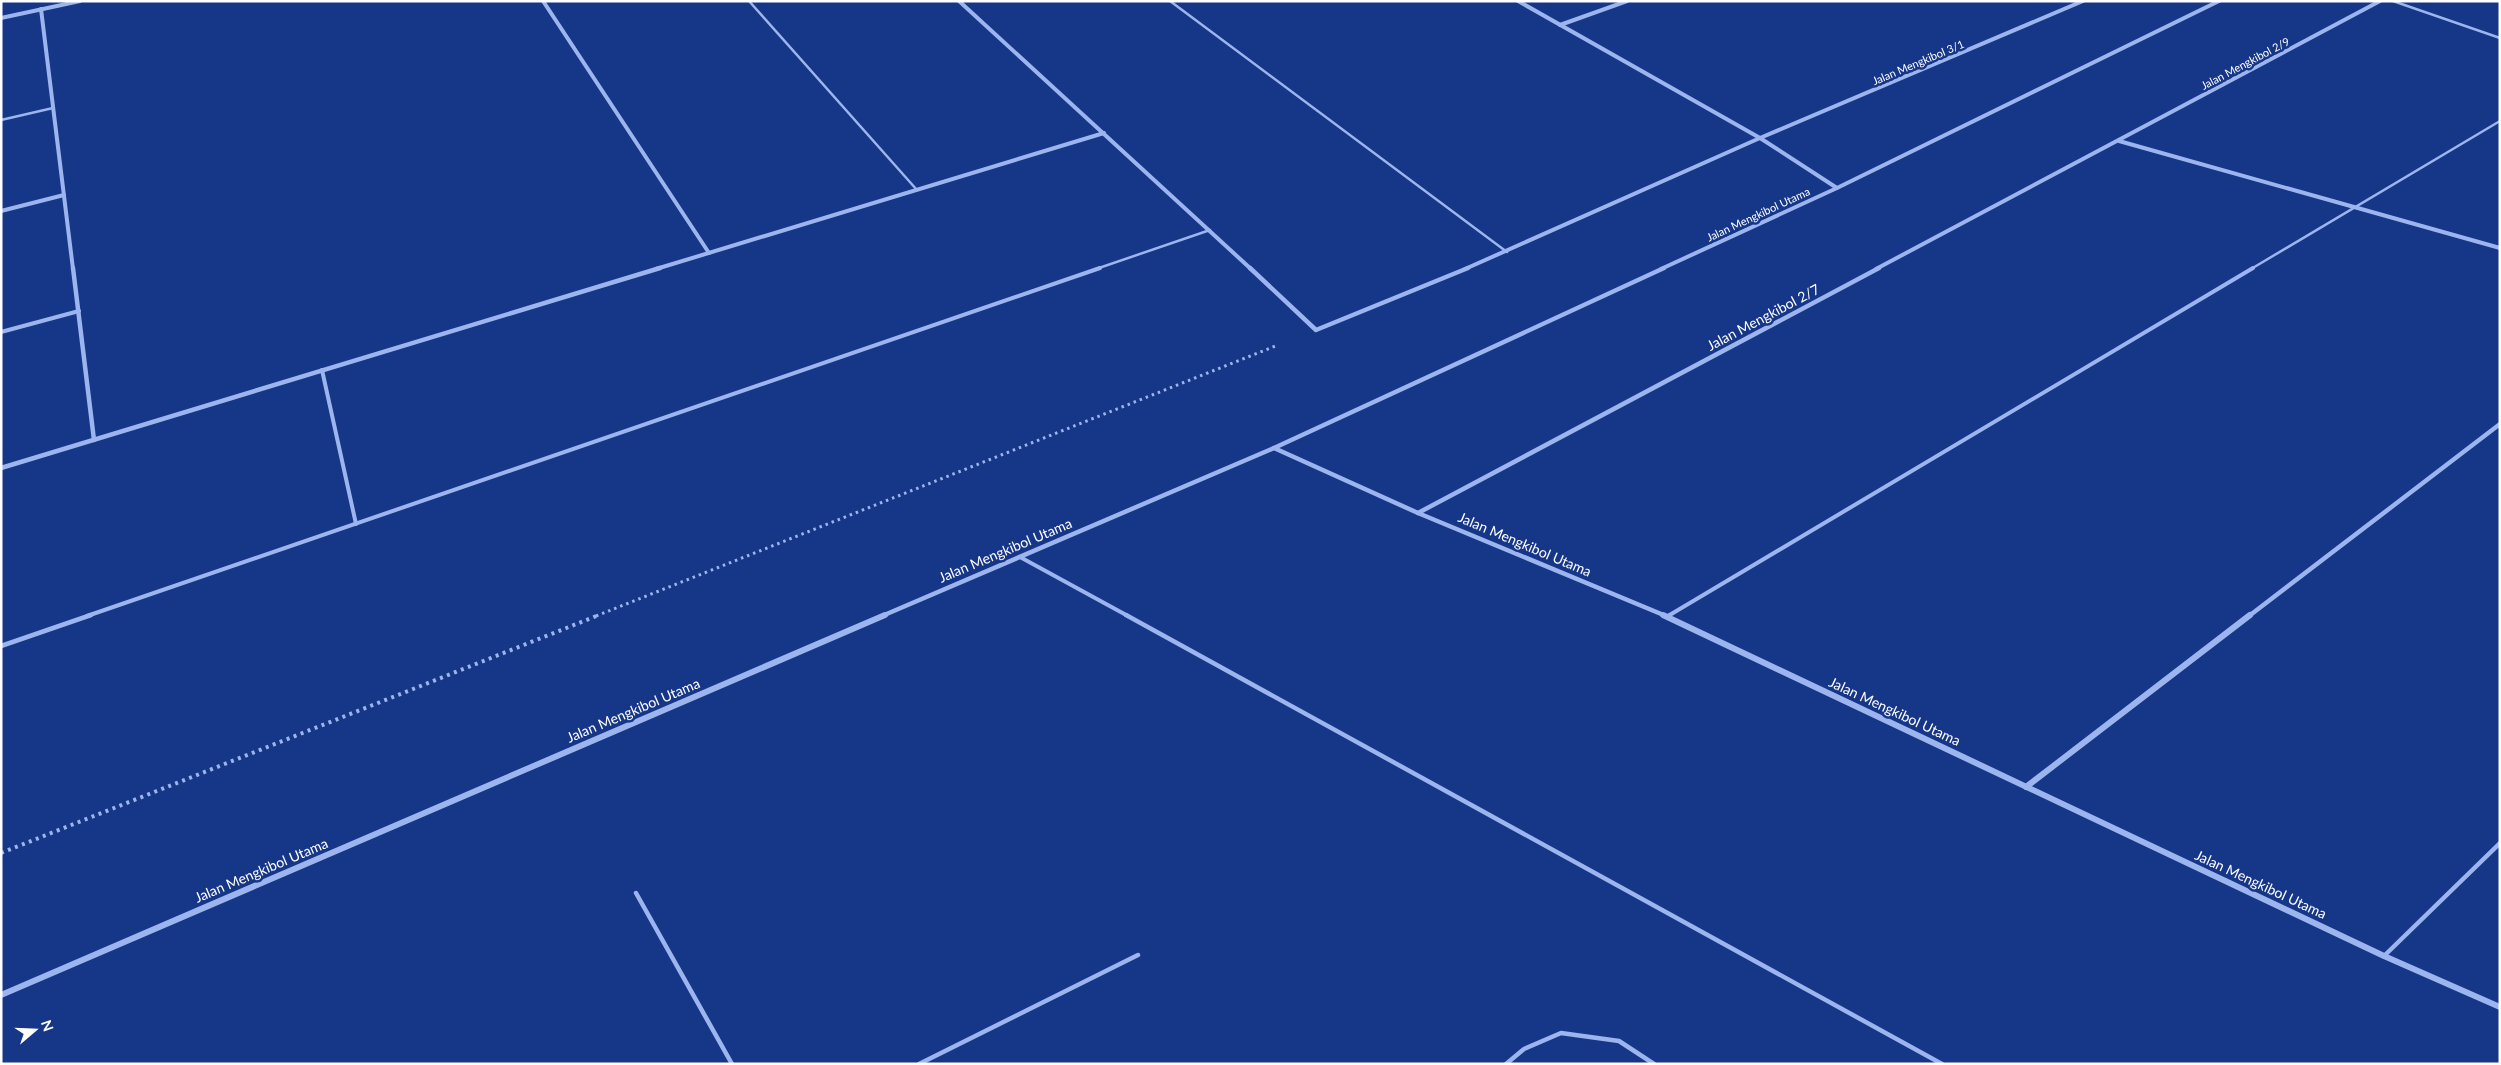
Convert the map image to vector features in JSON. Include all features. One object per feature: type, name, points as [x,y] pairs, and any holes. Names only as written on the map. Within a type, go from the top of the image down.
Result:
[{"type":"street","points":[[1,18],[80,1]]},
{"type":"street","points":[[543,1],[709,253]]},
{"type":"street","points":[[959,1],[1210,230],[1316,330]]},
{"type":"street","points":[[1518,1],[1760,138],[1837,188]]},
{"type":"street","points":[[1560,25],[1627,1]]},
{"type":"street","name":"Jalan Mengkibol 3/1","points":[[1316,330],[1507,252],[1760,138],[2083,1]]},
{"type":"street","name":"Jalan Mengkibol Utama","points":[[1,995],[1274,448],[1837,188],[2219,1]]},
{"type":"street","name":"Jalan Mengkibol 2/9","points":[[2119,140],[2380,1]]},
{"type":"street","points":[[41,10],[94,440]]},
{"type":"street","points":[[1,468],[1104,134]]},
{"type":"street","points":[[2119,140],[2500,248]]},
{"type":"street","name":"Jalan Mengkibol 2/7","points":[[1418,513],[2119,140]]},
{"type":"street","points":[[1,211],[64,194]]},
{"type":"street","points":[[2026,787],[2500,424]]},
{"type":"street","name":"Jalan Mengkibol Utama","points":[[1274,448],[1418,513],[1666,617],[2384,956],[2500,1007]]},
{"type":"lane","points":[[750,1],[917,190]]},
{"type":"lane","points":[[1170,1],[1507,252]]},
{"type":"lane","points":[[2393,1],[2500,38]]},
{"type":"lane","points":[[1,120],[53,108]]},
{"type":"lane","points":[[1666,617],[2354,206],[2500,121]]},
{"type":"lane","points":[[1,646],[1210,230]]},
{"type":"lane","points":[[1,332],[78,311]]},
{"type":"lane","points":[[322,370],[356,524]]},
{"type":"lane","points":[[1020,557],[1942,1064]]},
{"type":"lane","points":[[2384,956],[2500,843]]},
{"type":"lane","points":[[636,893],[732,1064]]},
{"type":"lane","points":[[919,1064],[1138,955]]},
{"type":"lane","points":[[1506,1064],[1524,1050],[1561,1033],[1619,1041],[1654,1064]]},
{"type":"path","points":[[1,853],[1316,330]]}]
